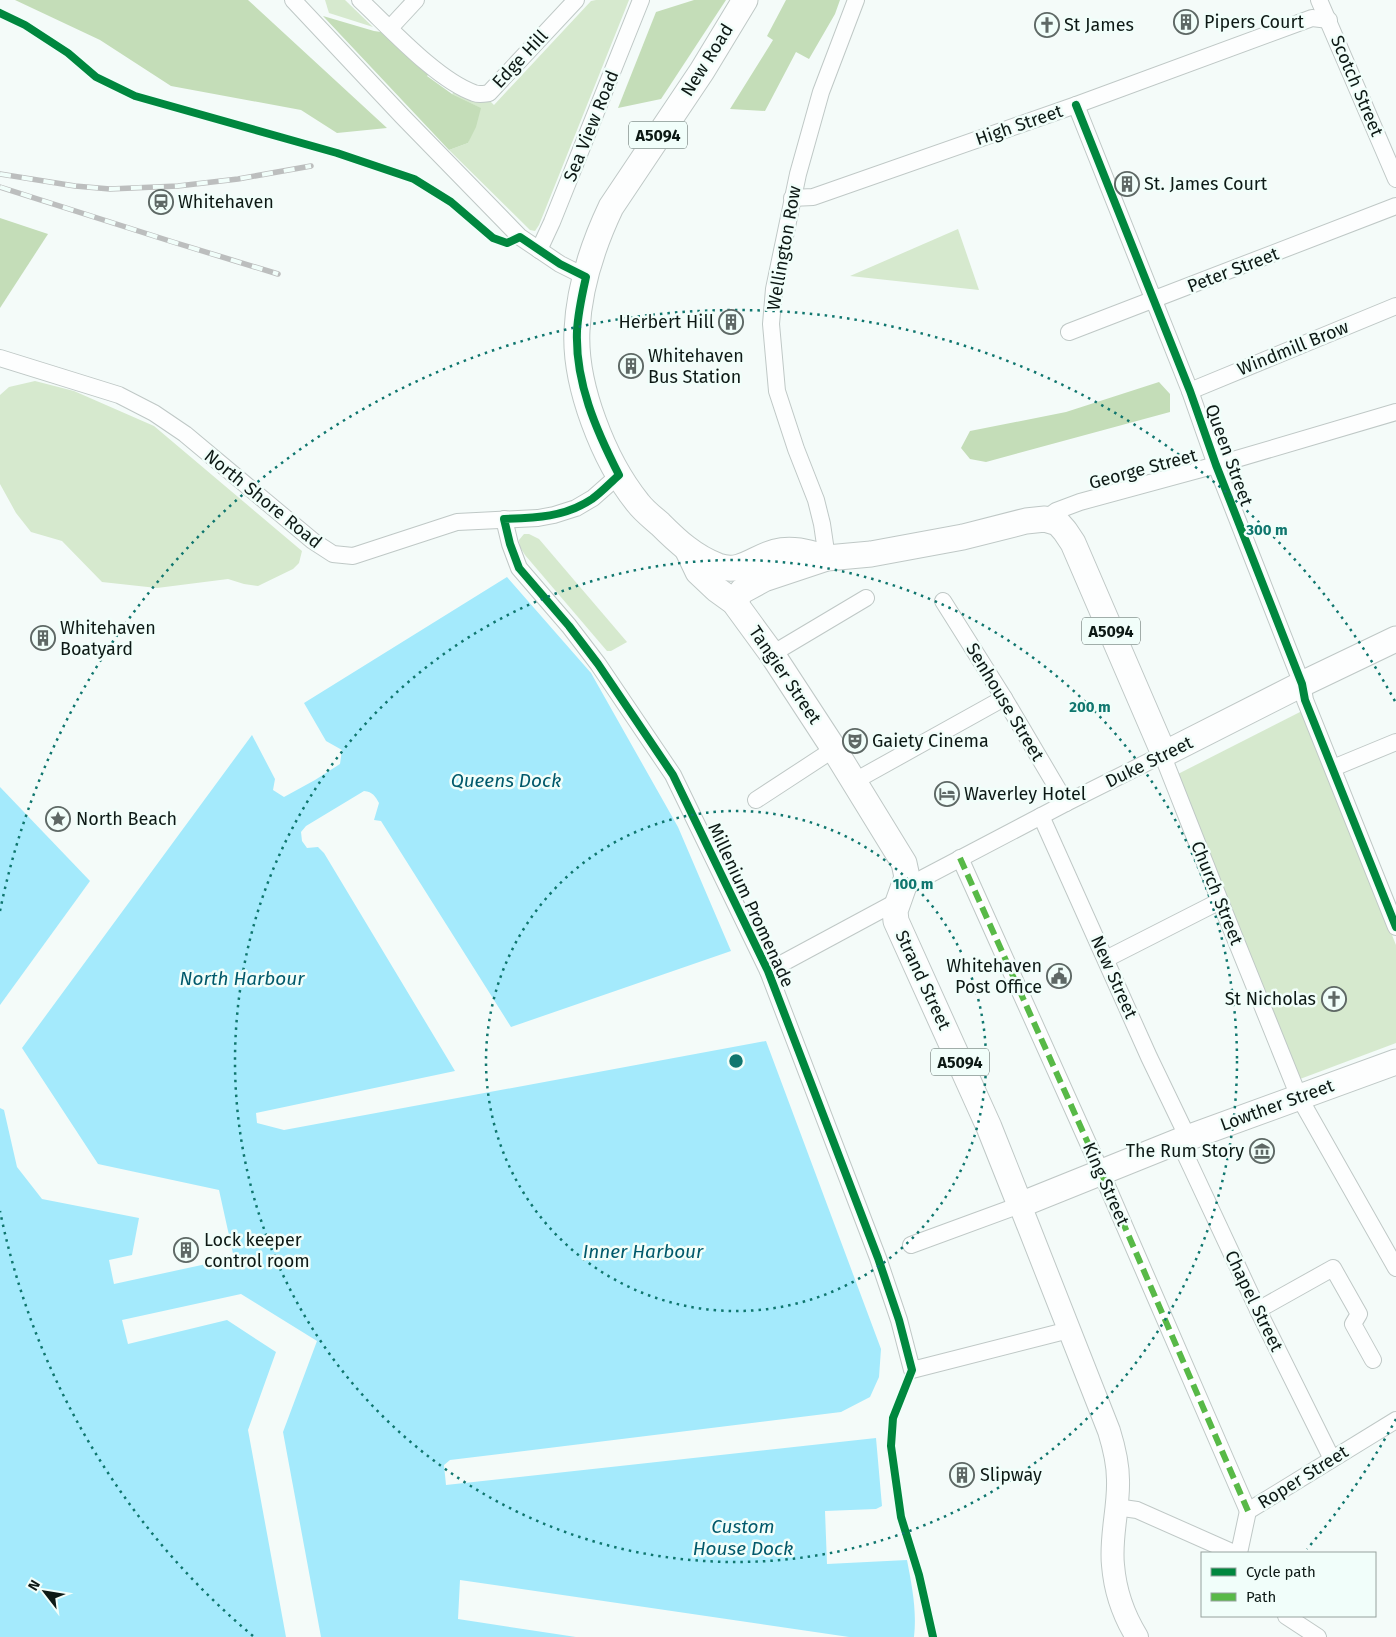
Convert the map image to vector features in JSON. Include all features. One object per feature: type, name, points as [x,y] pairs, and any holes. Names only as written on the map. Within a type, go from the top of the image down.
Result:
[{"type":"main road","name":"New Road","points":[[586,277],[591,255],[611,207],[702,71],[744,0]]},
{"type":"main road","name":"A5094","points":[[586,277],[577,333],[583,385],[597,429],[619,475],[644,510],[688,551],[718,566],[732,569]]},
{"type":"main road","name":"George Street","points":[[734,602],[742,591],[764,579],[827,558],[871,554],[947,540],[1026,521],[1045,519]]},
{"type":"main road","name":"Church Street","points":[[1045,519],[1058,523],[1073,543],[1164,754]]},
{"type":"main road","name":"George Street","points":[[732,569],[742,567],[776,552],[800,550],[827,558]]},
{"type":"main road","name":"Tangier Street","points":[[688,551],[698,572],[716,589],[734,602],[772,654],[834,749]]},
{"type":"main road","name":"Tangier Street","points":[[732,569],[731,581],[734,602]]},
{"type":"main road","name":"Duke Street","points":[[1164,754],[1396,639]]},
{"type":"main road","name":"A5094","points":[[834,749],[904,863],[907,877],[899,903]]},
{"type":"main road","name":"Strand Street","points":[[899,903],[1020,1205]]},
{"type":"main road","name":"Lowther Street","points":[[1020,1205],[1184,1140],[1396,1062]]},
{"type":"main road","points":[[1020,1205],[1115,1448],[1118,1481],[1112,1564],[1122,1604],[1130,1626],[1137,1637]]},
{"type":"street","points":[[293,0],[402,116],[520,237],[560,264],[586,277]]},
{"type":"street","name":"Edge Hill","points":[[360,0],[430,65],[456,84],[474,94],[481,95],[489,93],[576,0]]},
{"type":"street","points":[[390,28],[416,0]]},
{"type":"street","name":"Sea View Road","points":[[539,250],[641,0]]},
{"type":"street","name":"Wellington Row","points":[[827,558],[816,500],[777,391],[771,324],[774,289],[792,198],[821,92],[856,0]]},
{"type":"street","name":"Scotch Street","points":[[1319,0],[1396,178]]},
{"type":"street","name":"High Street","points":[[792,198],[813,197],[1076,106],[1312,18],[1329,20]]},
{"type":"street","name":"Queen Street","points":[[1076,106],[1190,391],[1216,465],[1302,684],[1306,700],[1396,927]]},
{"type":"street","name":"Peter Street","points":[[1069,332],[1396,206]]},
{"type":"street","name":"Windmill Brow","points":[[1190,391],[1396,306]]},
{"type":"street","name":"North Shore Road","points":[[0,358],[119,395],[154,413],[184,434],[313,541],[334,554],[353,556],[457,522],[538,518],[554,515],[576,508],[593,498],[619,475]]},
{"type":"street","name":"George Street","points":[[1045,519],[1056,511],[1080,502],[1216,465],[1396,412]]},
{"type":"street","name":"Millenium Promenade","points":[[504,519],[510,544],[519,568],[570,626],[593,656],[673,775],[768,972],[878,1258],[899,1320],[912,1370],[1069,1330]]},
{"type":"street","points":[[772,654],[866,598]]},
{"type":"street","name":"Senhouse Street","points":[[943,602],[1004,698],[1066,803]]},
{"type":"street","points":[[854,782],[1004,698]]},
{"type":"street","points":[[1333,768],[1396,742]]},
{"type":"street","points":[[756,800],[834,749]]},
{"type":"street","name":"Duke Street","points":[[768,972],[899,903],[960,858],[1164,754]]},
{"type":"street","name":"Church Street","points":[[1164,754],[1166,764],[1299,1097],[1396,1268]]},
{"type":"street","name":"New Street","points":[[1041,816],[1106,959],[1184,1140]]},
{"type":"street","name":"King Street","points":[[960,858],[1101,1172],[1248,1511]]},
{"type":"street","points":[[1106,959],[1220,901]]},
{"type":"street","name":"Chapel Street","points":[[1184,1140],[1258,1310],[1332,1459]]},
{"type":"street","points":[[911,1245],[1020,1205]]},
{"type":"street","points":[[1258,1310],[1334,1268],[1359,1314],[1353,1324],[1373,1360]]},
{"type":"street","name":"Roper Street","points":[[1239,1552],[1248,1511],[1396,1420]]},
{"type":"street","points":[[1116,1507],[1137,1510],[1232,1552]]},
{"type":"street","points":[[1288,1617],[1318,1637]]},
{"type":"green space","points":[[15,0],[248,0],[387,128],[337,133],[301,110],[171,86],[100,40]]},
{"type":"green space","points":[[325,0],[345,0],[373,27],[329,13]]},
{"type":"green space","points":[[629,0],[539,225],[535,231],[530,230],[449,150],[468,143],[480,108],[452,94],[455,91],[488,99],[494,105],[591,1]]},
{"type":"green space","points":[[694,0],[726,0],[661,99],[618,108],[656,12]]},
{"type":"green space","points":[[786,0],[840,0],[835,14],[809,59],[796,52],[765,111],[730,109],[773,40],[767,36]]},
{"type":"green space","points":[[323,16],[381,32],[429,74],[427,76],[452,94],[481,108],[476,127],[468,143],[449,150]]},
{"type":"green space","points":[[0,218],[48,234],[0,308]]},
{"type":"green space","points":[[958,229],[979,290],[850,276]]},
{"type":"green space","points":[[35,381],[74,391],[154,426],[302,551],[299,563],[293,569],[258,586],[228,579],[157,588],[102,582],[62,541],[31,532],[16,513],[0,484],[0,395],[9,387]]},
{"type":"green space","points":[[1159,382],[1170,394],[1170,412],[986,462],[970,459],[961,448],[970,431],[1066,412]]},
{"type":"green space","points":[[524,534],[529,534],[539,539],[627,642],[611,651],[607,651],[525,555],[520,547],[519,540]]},
{"type":"green space","points":[[1302,711],[1396,945],[1396,1043],[1300,1079],[1178,774]]},
{"type":"water","points":[[507,577],[591,673],[678,827],[731,951],[511,1027],[381,821],[374,820],[379,803],[370,792],[364,791],[306,826],[301,832],[302,841],[307,848],[318,847],[324,853],[455,1071],[256,1113],[257,1123],[284,1130],[766,1041],[881,1349],[879,1377],[870,1397],[841,1412],[450,1460],[444,1465],[446,1485],[876,1438],[882,1506],[876,1509],[825,1511],[827,1564],[907,1560],[914,1608],[914,1637],[849,1637],[460,1580],[458,1619],[576,1637],[321,1637],[283,1432],[317,1341],[241,1294],[122,1320],[128,1344],[227,1320],[276,1352],[248,1430],[286,1637],[0,1637],[0,1108],[4,1110],[17,1167],[42,1199],[139,1218],[132,1255],[109,1260],[114,1284],[234,1258],[219,1190],[98,1164],[22,1048],[252,735],[275,779],[273,790],[284,797],[315,780],[340,764],[342,750],[326,741],[304,703]]},
{"type":"water","points":[[0,787],[90,881],[0,1005]]},
{"type":"railway","points":[[0,174],[75,186],[110,189],[178,186],[238,179],[311,166]]},
{"type":"railway","points":[[0,187],[278,274]]},
{"type":"marked path","points":[[960,858],[1101,1172],[1248,1511]]},
{"type":"cycle path","points":[[0,13],[25,25],[68,53],[96,77],[135,96],[337,153],[414,179],[451,202],[493,238],[507,243],[520,237],[560,264],[586,277],[577,331],[579,369],[595,423],[619,475],[592,499],[571,510],[539,517],[504,519],[510,544],[519,568],[569,626],[598,664],[673,775],[768,971],[878,1258],[899,1320],[912,1370],[893,1418],[891,1446],[901,1517],[919,1575],[933,1637]]},
{"type":"cycle path","points":[[1076,105],[1190,391],[1216,465],[1302,684],[1305,700],[1396,927]]},
{"type":"place","name":"Pipers Court","points":[[1186,22]]},
{"type":"place","name":"St James","points":[[1047,25]]},
{"type":"place","name":"St. James Court","points":[[1127,184]]},
{"type":"place","name":"Whitehaven","points":[[161,202]]},
{"type":"place","name":"Herbert Hill","points":[[731,322]]},
{"type":"place","name":"Whitehaven Bus Station","points":[[631,366]]},
{"type":"place","name":"Whitehaven Boatyard","points":[[43,638]]},
{"type":"place","name":"Gaiety Cinema","points":[[855,741]]},
{"type":"place","name":"Waverley Hotel","points":[[947,794]]},
{"type":"place","name":"North Beach","points":[[58,819]]},
{"type":"place","name":"Whitehaven Post Office","points":[[1059,976]]},
{"type":"place","name":"St Nicholas","points":[[1334,999]]},
{"type":"place","name":"The Rum Story","points":[[1262,1151]]},
{"type":"place","name":"Lock keeper control room","points":[[186,1250]]},
{"type":"place","name":"Slipway","points":[[962,1475]]},
{"type":"water label","name":"Queens Dock","points":[[506,780]]},
{"type":"water label","name":"North Harbour","points":[[242,978]]},
{"type":"water label","name":"Inner Harbour","points":[[643,1251]]},
{"type":"water label","name":"Custom House Dock","points":[[743,1537]]}]
